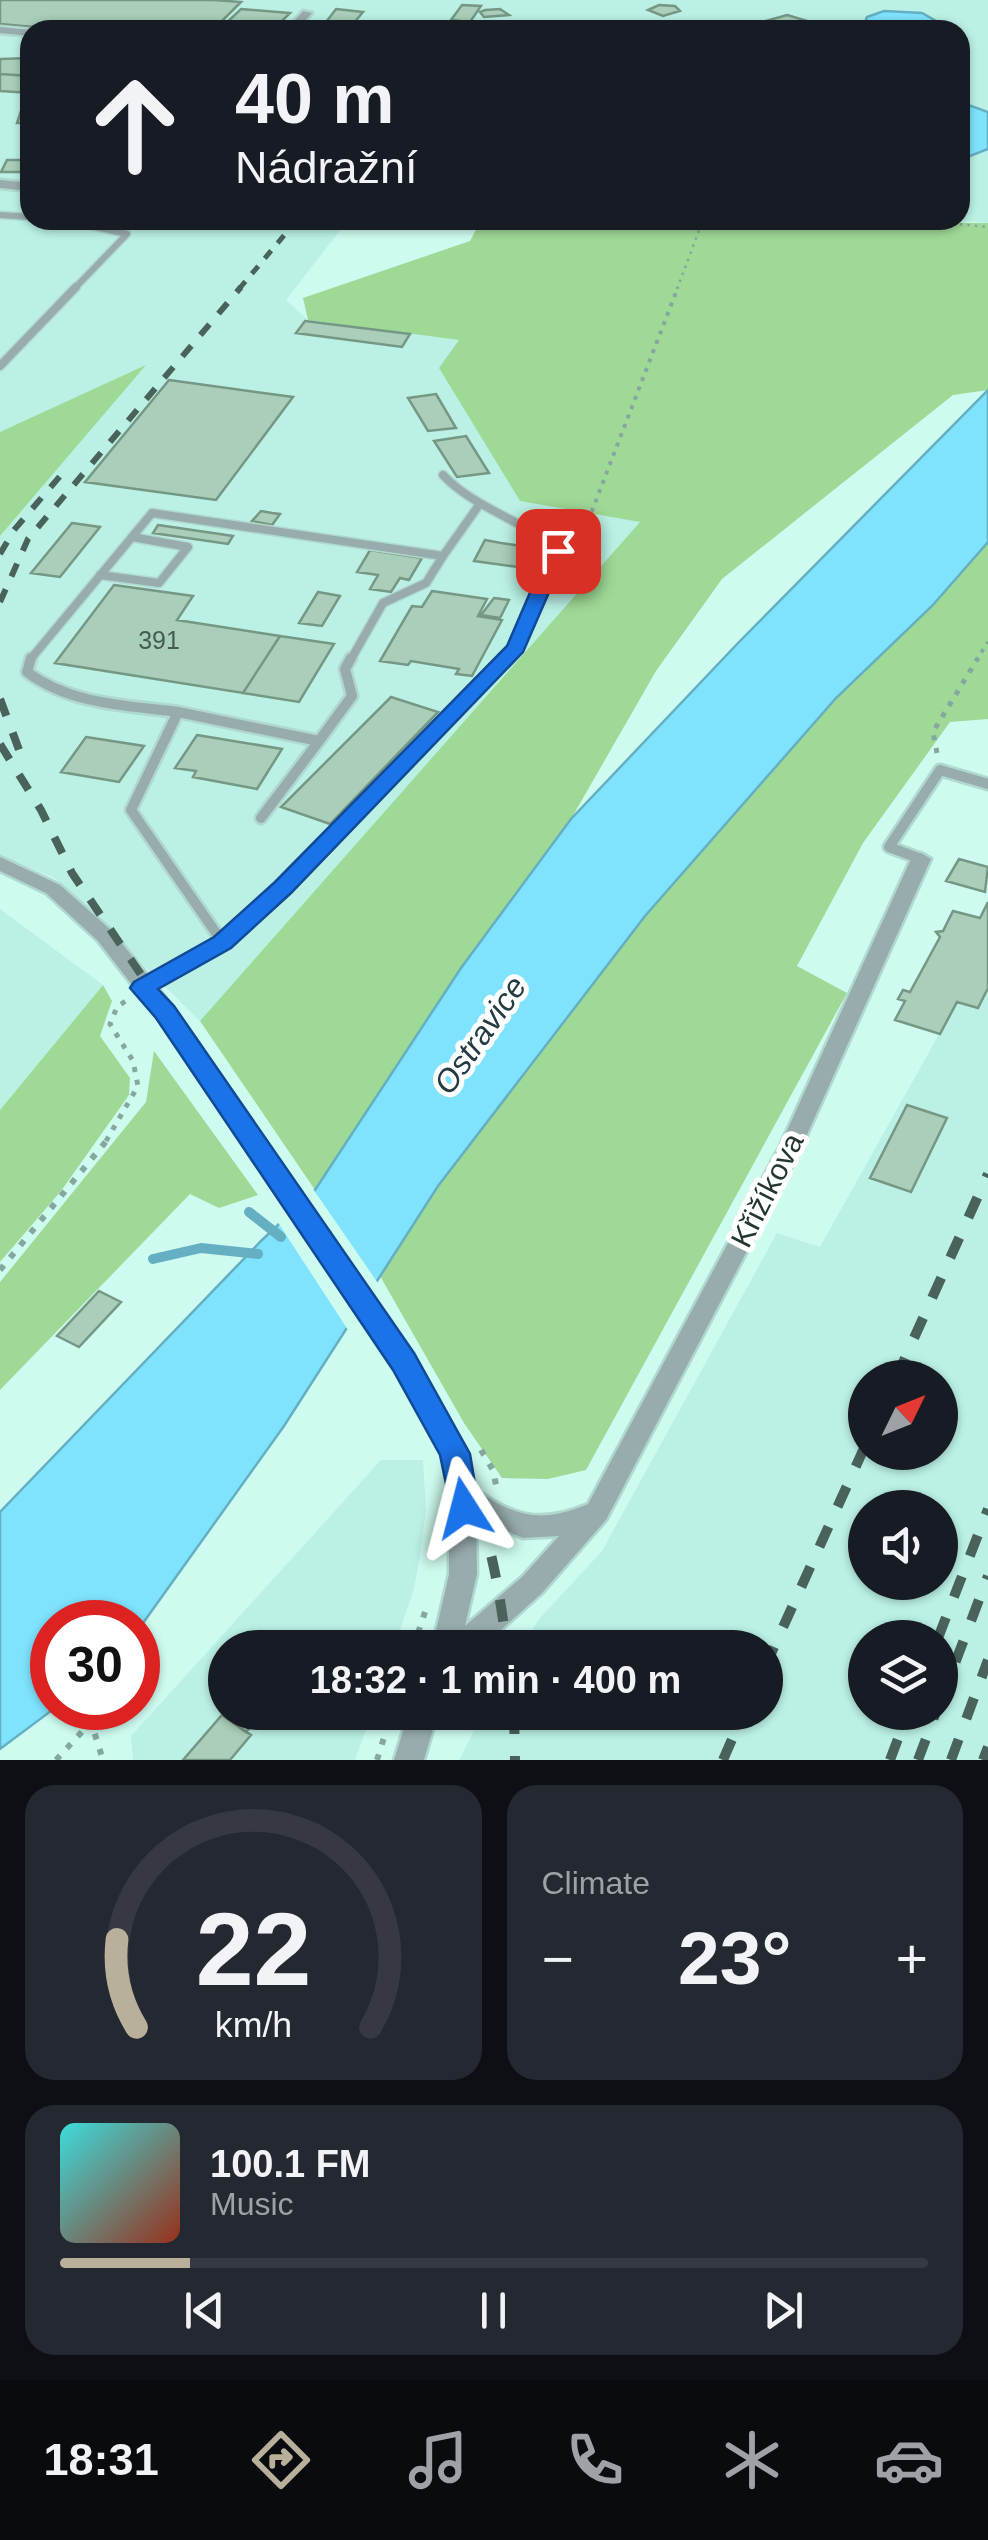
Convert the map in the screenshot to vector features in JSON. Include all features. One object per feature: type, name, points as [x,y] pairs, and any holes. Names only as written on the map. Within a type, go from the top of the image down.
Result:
[{"type":"street","points":[[300,20],[307,13]]},
{"type":"street","name":"Křižíkova","points":[[481,1630],[532,1585],[597,1512],[790,1148],[921,859]]},
{"type":"street","points":[[0,863],[54,889],[105,936],[142,988],[165,1012],[404,1362],[455,1454],[462,1494],[464,1574],[450,1630]]},
{"type":"street","points":[[462,1494],[502,1522],[536,1530],[565,1525],[597,1512]]},
{"type":"street","points":[[409,1760],[418,1730]]},
{"type":"lane","points":[[0,366],[127,234],[109,230]]},
{"type":"lane","points":[[142,988],[223,943],[283,888],[516,648],[558,551],[528,526],[465,499],[443,474]]},
{"type":"lane","points":[[261,818],[352,696],[344,670],[383,603],[426,583],[479,505]]},
{"type":"lane","points":[[319,741],[66,694],[40,684],[27,672],[29,661],[152,513],[444,556]]},
{"type":"lane","points":[[100,575],[160,583],[188,547],[132,537]]},
{"type":"lane","points":[[178,712],[131,810],[223,943]]},
{"type":"lane","points":[[921,859],[888,847],[940,770],[988,784]]},
{"type":"path","points":[[558,551],[590,516],[699,230]]},
{"type":"path","points":[[940,770],[933,732],[988,642]]},
{"type":"path","points":[[0,1270],[45,1221],[136,1097],[138,1071],[110,1024],[117,1007],[142,988]]},
{"type":"path","points":[[419,1630],[427,1604]]},
{"type":"path","points":[[56,1760],[92,1722],[103,1760]]},
{"type":"path","points":[[376,1760],[386,1730]]},
{"type":"shaded area","points":[[0,0],[988,0],[988,223],[970,222],[970,20],[20,20],[20,230],[340,230],[286,300],[308,320],[460,340],[641,522],[200,1021],[55,878],[0,856]]},
{"type":"shaded area","points":[[0,909],[103,985],[0,1110]]},
{"type":"shaded area","points":[[988,988],[988,1760],[459,1760],[474,1730],[783,1730],[783,1630],[532,1630],[602,1551],[777,1233],[820,1247],[957,1002],[978,1008]]},
{"type":"shaded area","points":[[381,1460],[423,1460],[426,1510],[420,1556],[400,1630],[227,1630]]},
{"type":"shaded area","points":[[208,1651],[208,1730],[366,1730],[355,1760],[133,1760],[131,1736],[136,1730],[160,1730],[160,1704]]},
{"type":"green space","points":[[970,223],[988,223],[988,390],[953,395],[722,579],[656,671],[571,819],[461,968],[315,1190],[200,1021],[640,522],[520,501],[439,368],[459,340],[308,320],[303,298],[470,241],[476,230],[970,230]]},
{"type":"green space","points":[[146,365],[0,536],[0,432]]},
{"type":"green space","points":[[988,542],[988,719],[950,722],[863,843],[797,966],[847,993],[586,1470],[548,1479],[502,1478],[464,1423],[380,1276],[438,1186],[645,916],[836,698],[932,606]]},
{"type":"green space","points":[[103,985],[112,1001],[100,1036],[130,1078],[129,1095],[61,1191],[0,1262],[0,1110]]},
{"type":"green space","points":[[154,1051],[258,1195],[219,1208],[190,1194],[0,1390],[0,1282],[146,1102]]},
{"type":"water","points":[[884,11],[922,13],[934,20],[866,20]]},
{"type":"water","points":[[970,106],[988,112],[988,149],[970,156]]},
{"type":"water","name":"Ostravice","points":[[988,390],[988,542],[932,606],[836,698],[645,916],[438,1186],[284,1426],[159,1600],[30,1600],[30,1727],[0,1749],[0,1512],[315,1190],[461,968],[571,819]]},
{"type":"pier","points":[[311,1186],[380,1286],[350,1333],[277,1221]]},
{"type":"building","points":[[0,0],[241,2],[223,20],[20,20],[20,26],[0,24]]},
{"type":"building","points":[[462,5],[481,6],[471,20],[451,20]]},
{"type":"building","points":[[659,5],[675,6],[680,11],[663,16],[648,10]]},
{"type":"building","points":[[241,9],[290,13],[283,20],[229,20]]},
{"type":"building","points":[[336,9],[363,12],[356,20],[328,20]]},
{"type":"building","points":[[500,9],[509,15],[484,17],[480,12]]},
{"type":"building","points":[[787,15],[804,20],[769,20]]},
{"type":"building","points":[[20,58],[20,75],[0,74],[0,59]]},
{"type":"building","points":[[0,74],[20,75],[20,92],[0,91]]},
{"type":"building","points":[[7,160],[20,160],[20,172],[1,172]]},
{"type":"building","points":[[305,321],[410,334],[402,347],[296,333]]},
{"type":"building","points":[[169,380],[293,397],[216,500],[85,482]]},
{"type":"building","points":[[436,394],[456,428],[428,431],[408,398]]},
{"type":"building","points":[[466,436],[489,473],[457,477],[434,441]]},
{"type":"building","points":[[261,511],[280,514],[272,525],[252,521]]},
{"type":"building","points":[[72,523],[100,527],[60,577],[31,573]]},
{"type":"building","points":[[158,525],[233,536],[228,544],[153,533]]},
{"type":"building","points":[[485,540],[528,547],[518,567],[474,561]]},
{"type":"building","points":[[370,550],[422,558],[409,580],[400,578],[391,592],[370,589],[378,575],[357,572]]},
{"type":"building","points":[[114,585],[193,596],[177,620],[280,636],[243,693],[55,663]]},
{"type":"building","points":[[432,591],[487,599],[478,616],[502,620],[472,676],[456,674],[459,669],[411,661],[408,665],[380,661],[412,606],[422,607]]},
{"type":"building","points":[[318,592],[340,596],[322,626],[299,623]]},
{"type":"building","points":[[494,598],[509,600],[500,618],[481,615]]},
{"type":"building","points":[[280,636],[334,644],[299,702],[243,693]]},
{"type":"building","points":[[391,697],[438,712],[330,824],[281,807]]},
{"type":"building","points":[[197,735],[282,749],[257,789],[193,777],[196,771],[175,768]]},
{"type":"building","points":[[86,737],[144,746],[119,782],[61,772]]},
{"type":"building","points":[[959,859],[988,867],[985,892],[946,881]]},
{"type":"building","points":[[988,902],[988,988],[978,1008],[957,1002],[940,1034],[895,1020],[905,1001],[898,999],[903,990],[910,992],[940,937],[936,932],[943,931],[953,911],[980,918]]},
{"type":"building","points":[[907,1105],[947,1118],[911,1192],[870,1178]]},
{"type":"building","points":[[99,1291],[121,1302],[79,1347],[57,1336]]},
{"type":"building","points":[[209,1730],[244,1730],[251,1735],[230,1760],[183,1760]]},
{"type":"waterway","points":[[249,1212],[281,1237]]},
{"type":"waterway","points":[[153,1259],[201,1248],[258,1254]]},
{"type":"railway","points":[[239,289],[289,230]]},
{"type":"railway","points":[[0,602],[28,539],[241,287]]},
{"type":"railway","points":[[0,554],[14,530],[61,475]]},
{"type":"railway","points":[[0,699],[24,763]]},
{"type":"railway","points":[[0,744],[41,810],[72,873],[254,1141]]},
{"type":"railway","points":[[252,1139],[379,1322],[436,1418],[481,1520],[504,1630]]},
{"type":"railway","points":[[904,1360],[988,1174]]},
{"type":"railway","points":[[782,1630],[854,1470]]},
{"type":"railway","points":[[945,1620],[988,1509]]},
{"type":"railway","points":[[958,1655],[988,1576]]},
{"type":"railway","points":[[951,1760],[988,1660]]},
{"type":"railway","points":[[514,1730],[515,1760]]},
{"type":"railway","points":[[723,1760],[736,1730]]},
{"type":"railway","points":[[890,1760],[901,1730]]},
{"type":"railway","points":[[918,1760],[929,1730]]},
{"type":"railway","points":[[983,1760],[988,1747]]},
{"type":"route","points":[[464,1508],[455,1454],[404,1362],[165,1012],[142,988],[223,943],[283,888],[516,648],[558,551]]}]
